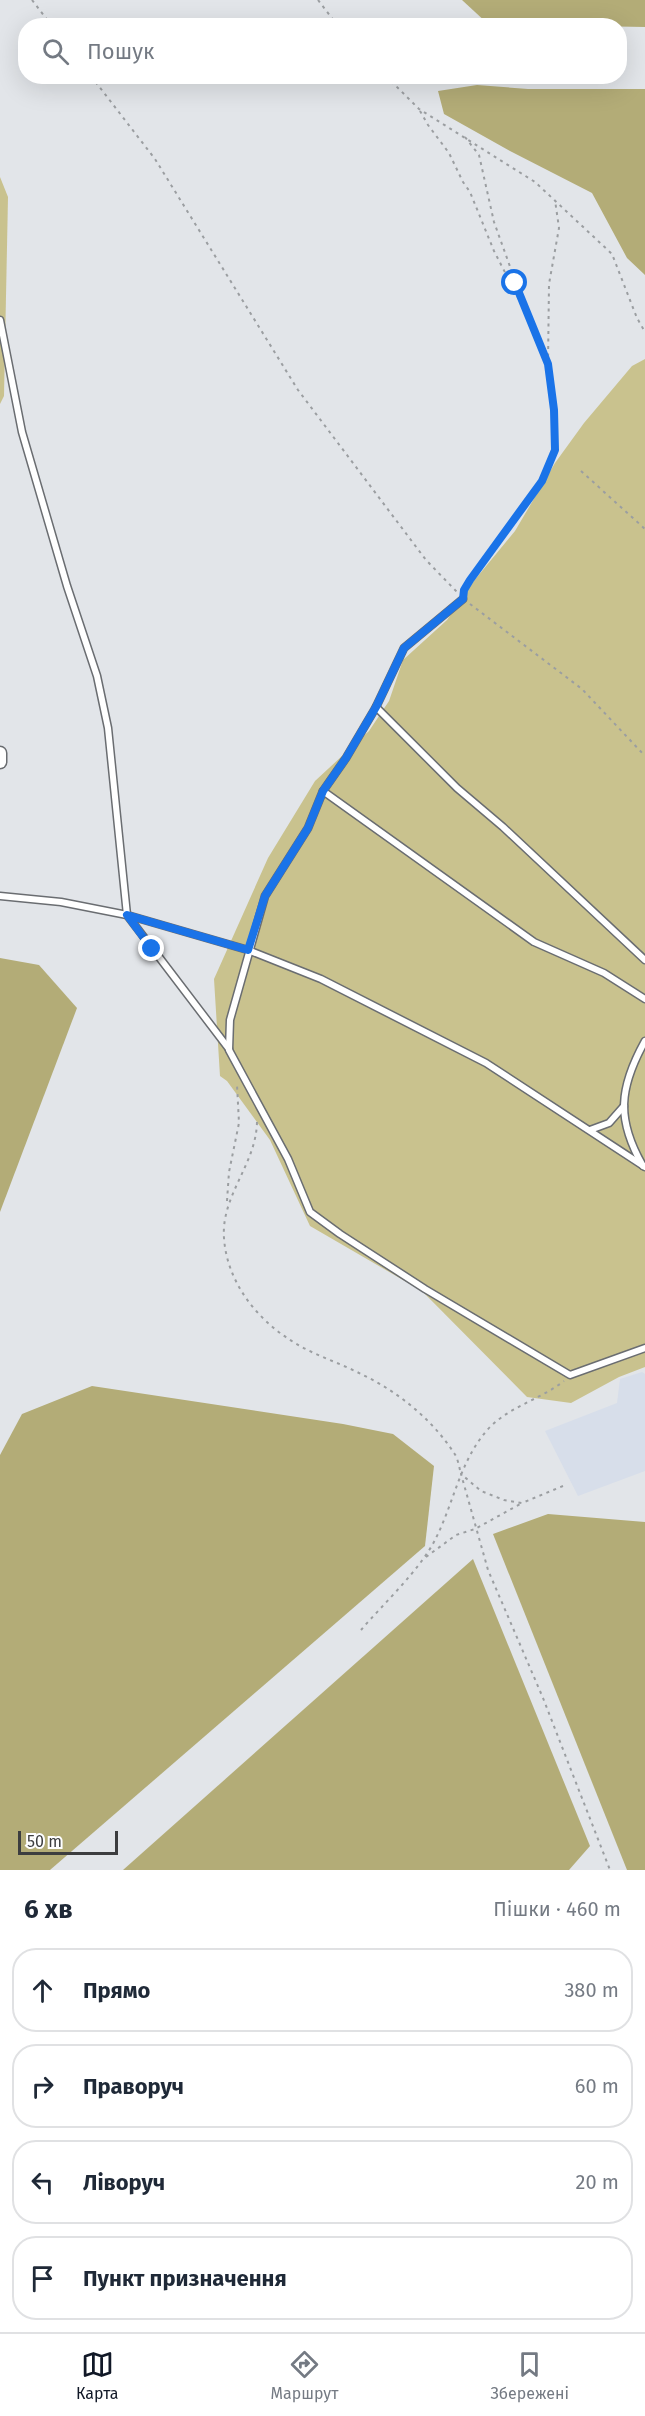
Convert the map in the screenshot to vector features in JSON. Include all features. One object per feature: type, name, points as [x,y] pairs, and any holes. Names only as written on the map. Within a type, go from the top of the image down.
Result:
[{"type":"street","points":[[0,753],[0,762]]},
{"type":"lane","points":[[0,320],[22,432],[67,586],[97,676],[104,707],[127,915],[230,1050],[288,1159],[310,1212],[425,1288],[570,1375],[645,1348]]},
{"type":"lane","points":[[230,1050],[230,1020],[265,896],[308,828],[323,791],[346,758],[376,707],[404,648],[463,599]]},
{"type":"lane","points":[[376,707],[457,788],[645,960]]},
{"type":"lane","points":[[323,791],[534,942],[604,973],[645,999]]},
{"type":"lane","points":[[0,896],[62,902],[127,915],[248,950],[321,979],[486,1063],[644,1167]]},
{"type":"lane","points":[[644,1167],[630,1144],[624,1124],[624,1106],[632,1065],[645,1041]]},
{"type":"lane","points":[[590,1130],[609,1123],[624,1106]]},
{"type":"path","points":[[32,0],[46,18]]},
{"type":"path","points":[[318,0],[332,18]]},
{"type":"path","points":[[97,84],[155,159],[298,390],[419,552],[463,599],[582,688],[645,756]]},
{"type":"path","points":[[394,84],[419,109],[463,135],[503,164],[535,182],[612,254],[637,318],[645,332]]},
{"type":"path","points":[[419,109],[449,153],[470,192],[494,252],[528,317]]},
{"type":"path","points":[[463,135],[479,155],[494,222],[528,317],[548,364]]},
{"type":"path","points":[[463,599],[464,590],[470,580],[542,481],[555,450],[554,410],[548,364],[549,284],[559,228],[555,200]]},
{"type":"path","points":[[581,471],[645,530]]},
{"type":"path","points":[[237,1083],[239,1123],[229,1172],[224,1237],[226,1254],[237,1286],[254,1309],[274,1329],[296,1344],[362,1374],[402,1398],[429,1422],[455,1454],[488,1570],[543,1698],[610,1870]]},
{"type":"path","points":[[226,1204],[251,1156],[256,1126],[256,1100]]},
{"type":"path","points":[[361,1630],[422,1560],[436,1539],[474,1447],[491,1426],[514,1409],[557,1386],[570,1375]]},
{"type":"path","points":[[461,1474],[481,1491],[504,1500],[522,1503]]},
{"type":"path","points":[[422,1560],[456,1534],[475,1529],[522,1503],[563,1486]]},
{"type":"shaded area","points":[[462,0],[645,0],[645,27],[627,27],[627,18],[482,18]]},
{"type":"shaded area","points":[[477,85],[528,89],[645,89],[645,275],[627,258],[592,193],[444,114],[438,91]]},
{"type":"shaded area","points":[[0,177],[8,197],[4,396],[0,404]]},
{"type":"shaded area","points":[[645,359],[645,1367],[619,1377],[571,1403],[527,1397],[422,1291],[310,1226],[270,1140],[227,1081],[220,1076],[214,979],[268,858],[315,781],[369,731],[389,701],[403,660],[447,620],[473,582],[515,531],[555,463],[584,423],[632,366]]},
{"type":"shaded area","points":[[0,958],[39,965],[77,1008],[0,1212]]},
{"type":"shaded area","points":[[642,1372],[645,1374],[645,1471],[578,1496],[545,1431],[617,1403],[620,1379]]},
{"type":"shaded area","points":[[92,1386],[343,1424],[393,1434],[434,1466],[425,1546],[50,1870],[0,1870],[0,1455],[22,1414]]},
{"type":"shaded area","points":[[548,1514],[645,1522],[645,1870],[627,1870],[493,1534]]},
{"type":"shaded area","points":[[473,1559],[590,1846],[569,1870],[123,1870]]},
{"type":"route","points":[[152,949],[127,915],[248,950],[265,896],[308,828],[323,791],[346,758],[376,707],[404,648],[463,599],[464,590],[470,580],[542,481],[555,450],[554,410],[548,364],[515,283]]}]
